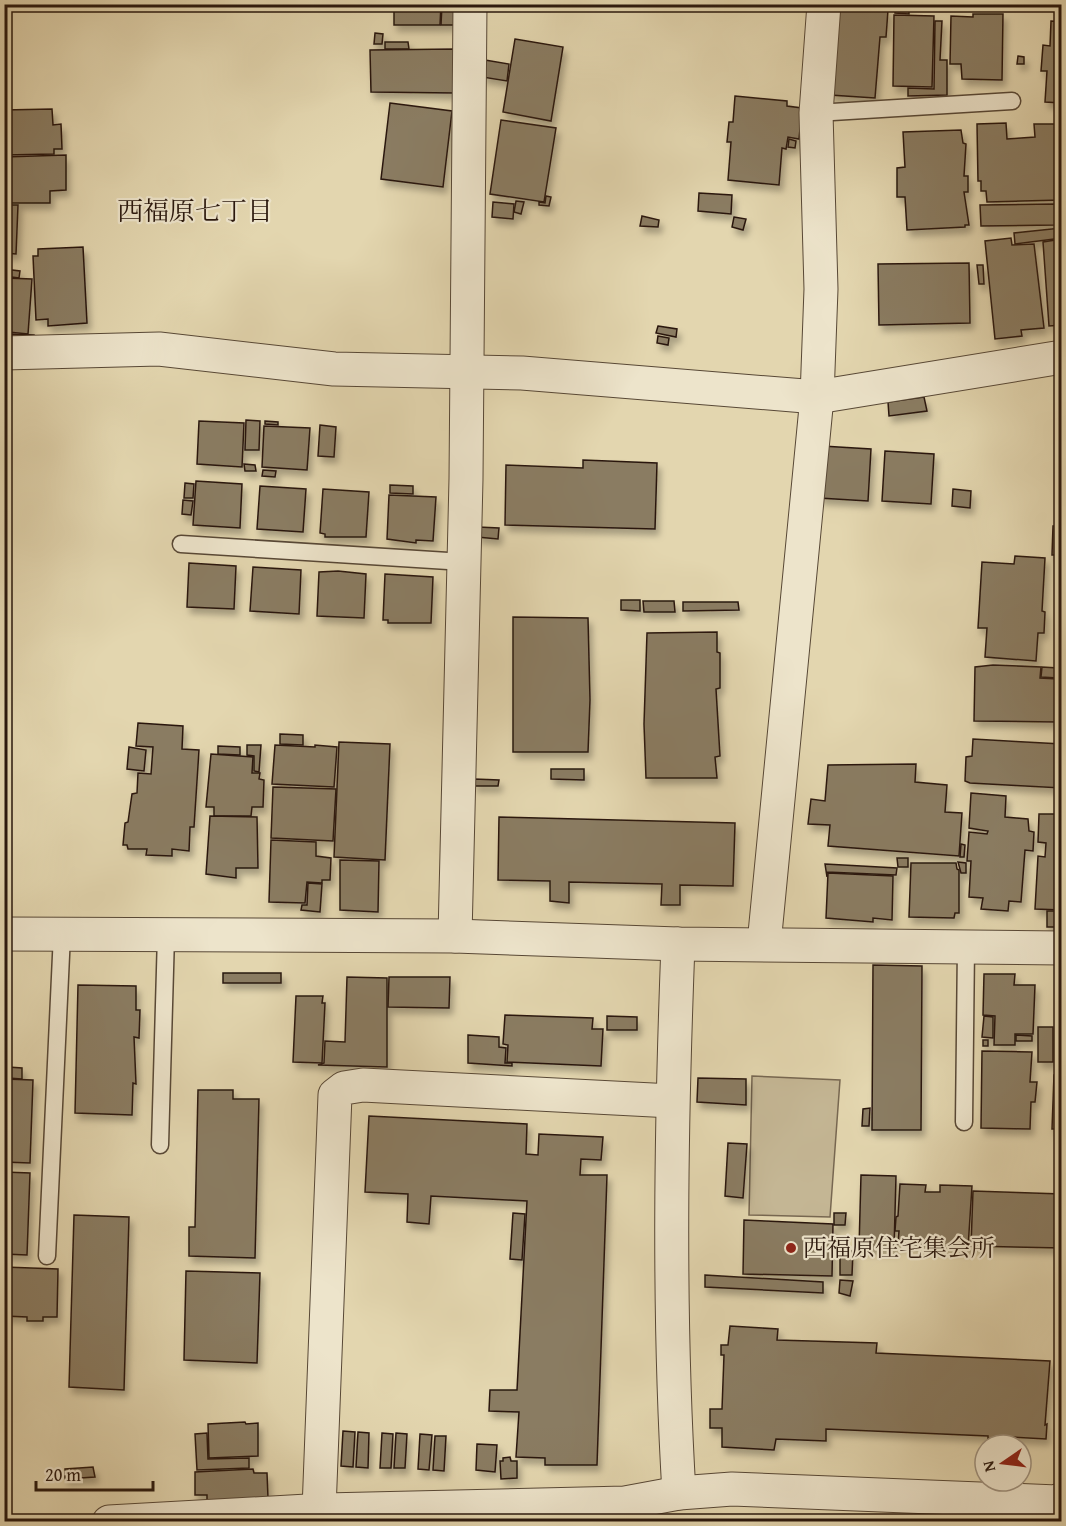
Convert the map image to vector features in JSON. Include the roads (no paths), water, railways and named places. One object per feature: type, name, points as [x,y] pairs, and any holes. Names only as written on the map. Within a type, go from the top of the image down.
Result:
[{"type":"street","points":[[455,936],[464,562],[470,4]]},
{"type":"street","points":[[764,944],[817,398],[821,289],[816,114],[824,4]]},
{"type":"street","points":[[4,353],[159,349],[334,369],[522,373],[702,386],[817,398],[1062,357]]},
{"type":"street","points":[[4,934],[455,936],[678,944],[1062,948]]},
{"type":"street","points":[[678,944],[672,1101],[674,1418],[679,1493]]},
{"type":"street","points":[[320,1510],[335,1095],[344,1088],[363,1085],[672,1101]]},
{"type":"street","points":[[109,1521],[320,1510],[625,1503],[679,1493],[732,1489],[1059,1508]]},
{"type":"lane","points":[[816,114],[1012,101]]},
{"type":"lane","points":[[181,544],[464,562]]},
{"type":"lane","points":[[47,1256],[62,934]]},
{"type":"lane","points":[[160,1144],[166,935]]},
{"type":"lane","points":[[964,1122],[966,946]]},
{"type":"place","name":"西福原住宅集会所","points":[[791,1248]]},
{"type":"district","name":"西福原七丁目","points":[[195,211]]}]
